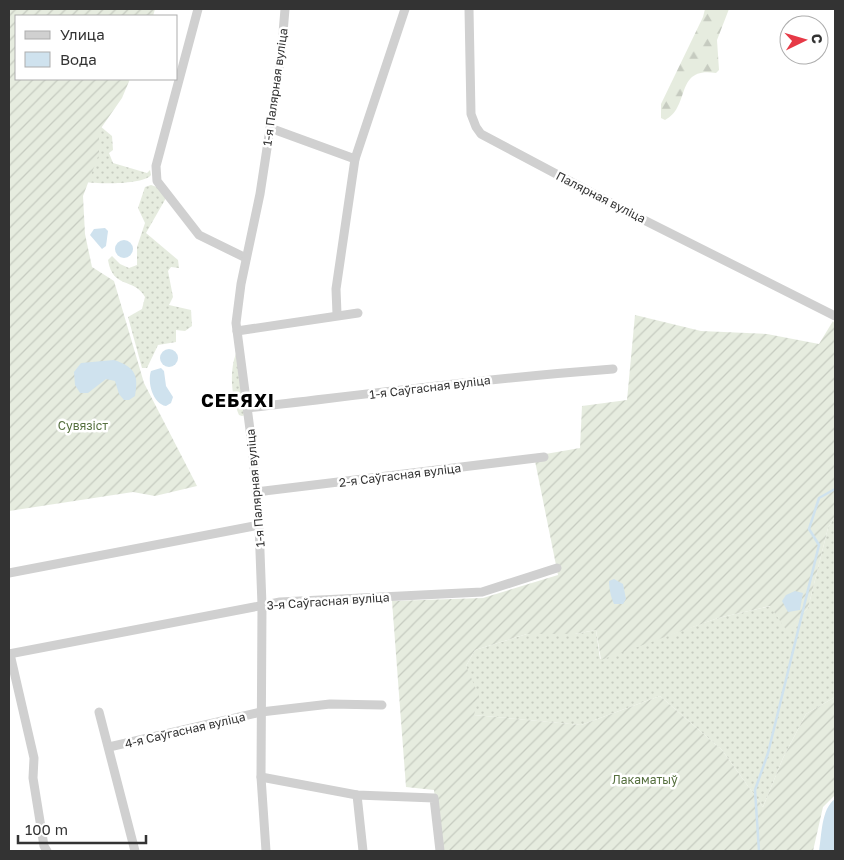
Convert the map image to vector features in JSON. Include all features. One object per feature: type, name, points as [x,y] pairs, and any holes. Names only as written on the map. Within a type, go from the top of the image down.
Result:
[{"type":"street","points":[[198,9],[156,166],[157,182],[199,235],[246,258]]},
{"type":"street","name":"1-я Палярная вуліца","points":[[266,851],[261,777],[262,605],[259,524],[248,408],[237,331],[237,312],[260,194],[281,57],[285,9]]},
{"type":"street","points":[[336,314],[336,289],[355,160],[405,9]]},
{"type":"street","name":"Палярная вуліца","points":[[469,9],[472,114],[476,127],[481,134],[626,211],[835,316]]},
{"type":"street","points":[[270,128],[355,160]]},
{"type":"street","points":[[237,331],[336,314],[358,313]]},
{"type":"street","name":"1-я Саўгасная вуліца","points":[[248,408],[444,386],[491,378],[613,369]]},
{"type":"street","name":"2-я Саўгасная вуліца","points":[[256,492],[544,458]]},
{"type":"street","points":[[9,573],[259,524]]},
{"type":"street","name":"3-я Саўгасная вуліца","points":[[10,654],[280,602],[468,594],[500,588],[557,568]]},
{"type":"street","points":[[10,654],[34,758],[33,778],[44,846],[47,851]]},
{"type":"street","name":"4-я Саўгасная вуліца","points":[[109,747],[261,712],[330,704],[382,706]]},
{"type":"street","points":[[99,712],[135,851]]},
{"type":"street","points":[[261,777],[357,794],[434,798],[440,851]]},
{"type":"street","points":[[357,794],[363,851]]},
{"type":"green space","name":"Сувязіст","points":[[9,9],[155,9],[153,15],[15,15],[15,80],[130,80],[122,98],[99,131],[99,154],[83,196],[85,234],[92,267],[114,281],[144,383],[197,486],[155,496],[133,492],[9,511]]},
{"type":"green space","points":[[705,9],[729,9],[717,40],[719,70],[716,73],[703,72],[688,81],[678,106],[673,114],[665,120],[661,118],[661,104],[703,17]]},
{"type":"green space","points":[[100,126],[112,136],[113,150],[109,153],[113,163],[147,173],[150,170],[151,175],[139,181],[130,182],[85,182]]},
{"type":"green space","points":[[151,185],[157,187],[166,198],[146,233],[178,260],[179,268],[171,267],[168,271],[173,297],[169,305],[191,310],[192,326],[185,331],[176,330],[176,342],[158,345],[147,368],[142,368],[128,317],[142,309],[145,297],[135,287],[114,276],[108,260],[112,256],[120,264],[129,268],[137,265],[137,247],[145,223],[138,208],[145,187]]},
{"type":"green space","name":"Лакаматыў","points":[[635,315],[701,331],[767,334],[819,344],[833,321],[835,324],[835,516],[828,528],[808,608],[787,631],[770,606],[718,618],[601,660],[596,630],[575,634],[527,634],[475,650],[466,666],[479,696],[474,715],[581,725],[660,696],[722,750],[763,807],[783,758],[806,714],[835,697],[835,795],[823,807],[813,851],[442,851],[434,790],[406,787],[392,601],[483,598],[558,575],[534,456],[580,448],[582,406],[627,400]]},
{"type":"green space","points":[[237,351],[245,415],[242,416],[239,415],[236,408],[232,383],[234,358]]},
{"type":"green space","points":[[835,516],[835,697],[806,714],[783,758],[763,807],[722,750],[660,696],[581,725],[474,715],[466,666],[475,650],[527,634],[575,634],[596,630],[600,659],[718,618],[771,606],[787,630],[808,608],[828,528]]},
{"type":"water","points":[[105,228],[108,231],[106,246],[102,249],[90,235],[94,229]]},
{"type":"water","points":[[124,240],[130,243],[133,249],[130,255],[124,258],[118,255],[115,249],[118,243]]},
{"type":"water","points":[[169,349],[175,352],[178,358],[175,364],[169,367],[163,364],[160,358],[163,352]]},
{"type":"water","points":[[114,360],[127,366],[134,373],[136,377],[135,396],[129,400],[124,400],[119,394],[115,381],[106,379],[88,393],[80,393],[75,385],[74,372],[81,363]]},
{"type":"water","points":[[161,368],[164,371],[166,386],[173,397],[171,403],[166,406],[154,397],[150,381],[151,371]]},
{"type":"water","points":[[614,579],[623,584],[626,599],[623,604],[614,604],[613,602],[609,581]]},
{"type":"water","points":[[795,591],[803,593],[800,610],[788,612],[782,601],[786,595]]},
{"type":"water","points":[[835,799],[835,851],[819,851],[827,809]]},
{"type":"waterway","points":[[759,851],[755,790],[768,753],[819,545],[809,529],[819,498],[835,489]]},
{"type":"district","name":"СЕБЯХІ","points":[[238,400]]}]
